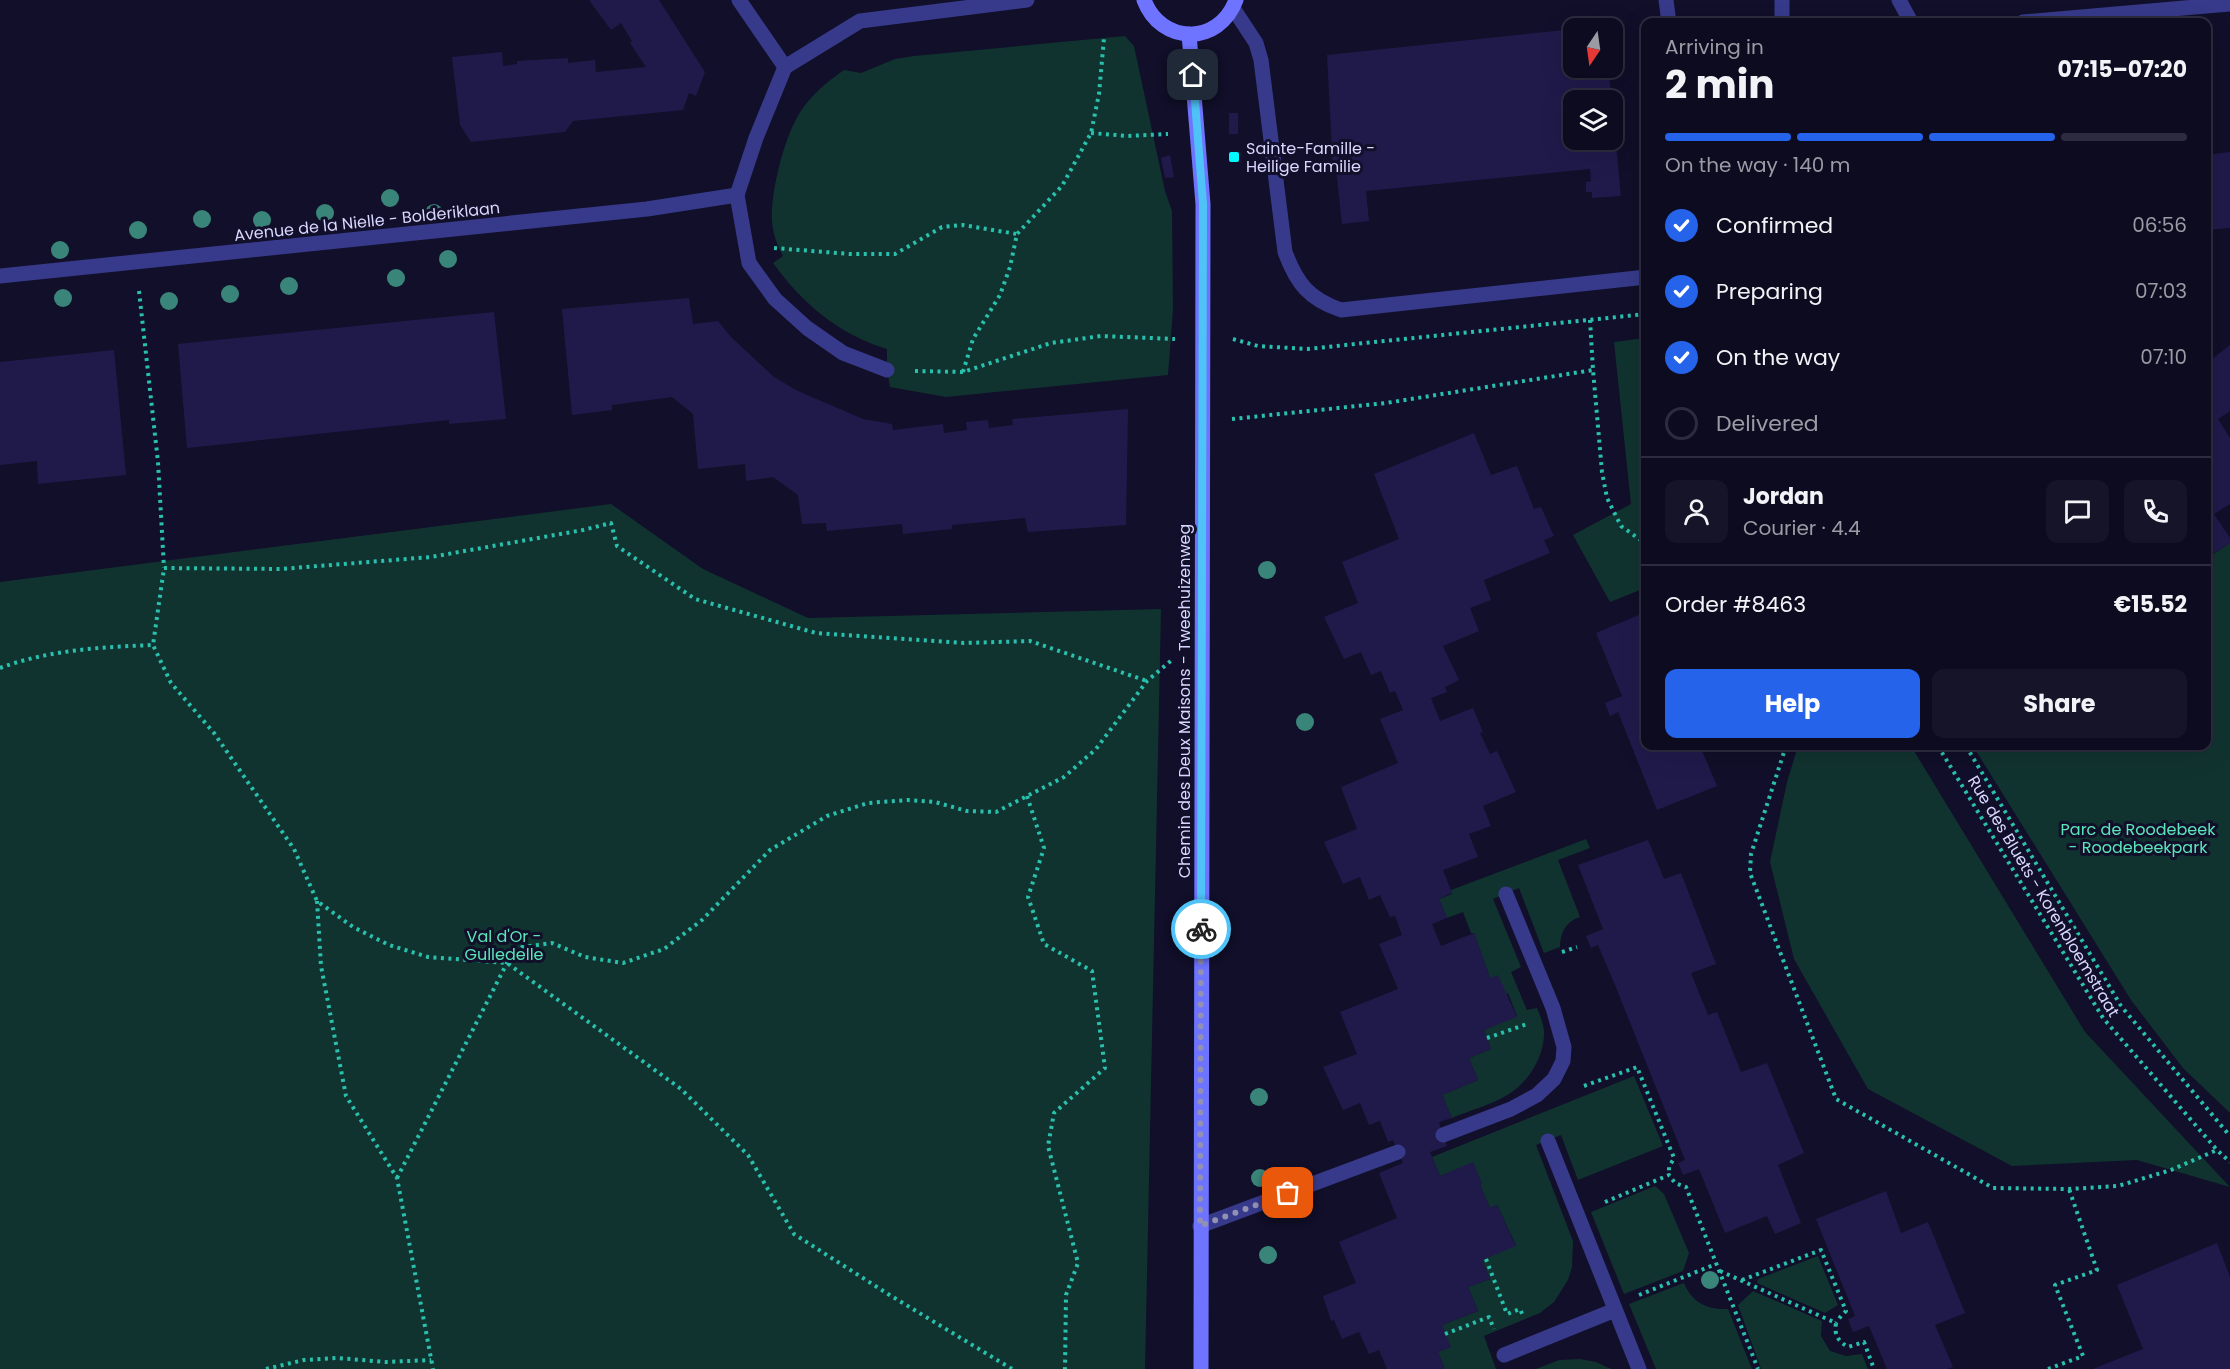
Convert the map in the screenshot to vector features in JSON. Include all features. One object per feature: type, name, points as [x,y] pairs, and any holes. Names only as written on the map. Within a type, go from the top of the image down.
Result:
[{"type":"street","points":[[739,0],[785,67]]},
{"type":"street","points":[[887,370],[843,353],[807,328],[775,299],[749,263],[737,195],[756,138],[785,67],[860,21],[1027,0]]},
{"type":"street","points":[[1144,0],[1148,10],[1165,28],[1189,34],[1202,33],[1215,28],[1226,19],[1235,4]]},
{"type":"street","points":[[1666,0],[1667,18]]},
{"type":"street","points":[[1782,0],[1782,18]]},
{"type":"street","points":[[1899,0],[1909,18]]},
{"type":"street","points":[[1235,4],[1256,44],[1261,60],[1285,252],[1298,280],[1307,292],[1322,303],[1341,310],[1641,278]]},
{"type":"street","points":[[2069,18],[2230,4]]},
{"type":"street","name":"Chemin des Deux Maisons - Tweehuizenweg","points":[[1189,34],[1203,204],[1201,1369]]},
{"type":"street","name":"Avenue de la Nielle - Bolderiklaan","points":[[0,276],[647,209],[737,195]]},
{"type":"street","points":[[1443,1135],[1511,1109],[1537,1095],[1554,1079],[1563,1061],[1564,1047],[1553,1008],[1506,894]]},
{"type":"street","points":[[1548,1140],[1639,1369]]},
{"type":"street","points":[[1200,1226],[1398,1152]]},
{"type":"street","points":[[1504,1355],[1614,1307]]},
{"type":"path","points":[[963,372],[973,339],[1000,295],[1010,267],[1017,234],[1062,186],[1091,133],[1099,94],[1104,38]]},
{"type":"path","points":[[1091,133],[1127,136],[1168,134]]},
{"type":"path","points":[[770,248],[850,254],[895,254],[942,227],[963,225],[1017,234]]},
{"type":"path","points":[[137,263],[141,319],[158,462],[164,568],[153,645],[171,683],[214,733],[294,849],[317,901],[321,966],[346,1096],[397,1178],[433,1369]]},
{"type":"path","points":[[1233,339],[1258,346],[1306,349],[1641,315]]},
{"type":"path","points":[[1590,320],[1602,472],[1607,498],[1621,526],[1641,540]]},
{"type":"path","points":[[887,370],[963,372],[1050,343],[1101,336],[1177,339]]},
{"type":"path","points":[[1231,419],[1386,403],[1593,370]]},
{"type":"path","points":[[164,568],[281,569],[431,557],[611,523],[617,546],[695,599],[816,633],[964,642],[1030,641],[1147,681]]},
{"type":"path","points":[[0,668],[32,658],[105,647],[153,645]]},
{"type":"path","points":[[397,1178],[507,963],[522,947],[552,943],[585,957],[623,963],[664,949],[702,920],[770,850],[827,816],[868,803],[909,800],[935,802],[967,811],[996,812],[1064,777],[1096,749],[1147,681],[1175,656]]},
{"type":"path","points":[[1785,750],[1751,854],[1750,873],[1836,1099],[1993,1188],[2069,1189],[2118,1186],[2171,1170],[2217,1150]]},
{"type":"path","name":"Rue des Bluets - Korenbloemstraat","points":[[1940,750],[2103,1018],[2217,1150],[2230,1162]]},
{"type":"path","points":[[1968,750],[2121,1006],[2230,1136]]},
{"type":"path","points":[[1027,796],[1044,848],[1028,897],[1044,944],[1092,971],[1105,1068],[1054,1113],[1048,1146],[1078,1263],[1066,1295],[1065,1369]]},
{"type":"path","points":[[317,901],[353,927],[389,945],[428,957],[507,963],[681,1089],[748,1155],[794,1234],[1012,1369]]},
{"type":"path","points":[[1487,1038],[1536,1021],[1534,1014],[1553,1008]]},
{"type":"path","points":[[1554,1079],[1581,1087],[1590,1086],[1637,1067],[1674,1158],[1669,1167],[1669,1175],[1675,1183],[1686,1187],[1758,1369]]},
{"type":"path","points":[[1577,1213],[1669,1175]]},
{"type":"path","points":[[2048,1369],[2083,1356],[2055,1285],[2097,1270],[2069,1189]]},
{"type":"path","points":[[1741,1281],[1821,1250],[1846,1311],[1836,1323],[1836,1336],[1848,1347],[1864,1342],[1874,1369]]},
{"type":"path","points":[[1486,1259],[1507,1314],[1520,1309],[1534,1343]]},
{"type":"path","points":[[1614,1307],[1716,1264]]},
{"type":"path","points":[[1719,1270],[1836,1323]]},
{"type":"path","points":[[1445,1334],[1489,1317],[1504,1355]]},
{"type":"path","points":[[266,1369],[304,1360],[338,1358],[385,1362],[431,1360]]},
{"type":"green space","points":[[1125,36],[1134,46],[1165,191],[1172,211],[1173,309],[1168,375],[946,397],[890,387],[887,349],[853,335],[823,316],[797,292],[773,263],[783,256],[773,230],[773,195],[789,134],[801,111],[821,88],[844,70],[861,73],[895,59],[914,56]]},
{"type":"green space","points":[[1641,339],[1641,590],[1610,602],[1573,535],[1631,504],[1614,342]]},
{"type":"green space","name":"Val d'Or - Gulledelle","points":[[611,504],[703,569],[808,618],[1161,609],[1145,1369],[0,1369],[0,582]]},
{"type":"green space","name":"Parc de Roodebeek - Roodebeekpark","points":[[2230,543],[2230,1113],[2183,1068],[2131,1000],[1975,750],[2211,750],[2211,555]]},
{"type":"green space","points":[[1797,750],[1913,750],[2085,1032],[2230,1187],[2137,1160],[2012,1166],[1868,1089],[1794,959],[1770,862],[1787,782]]},
{"type":"green space","points":[[1586,839],[1590,848],[1558,860],[1580,917],[1571,921],[1565,928],[1560,947],[1544,953],[1519,888],[1493,899],[1521,967],[1511,972],[1527,1010],[1537,1008],[1544,1028],[1544,1040],[1534,1067],[1516,1089],[1495,1101],[1452,1118],[1442,1095],[1478,1080],[1469,1058],[1491,1049],[1484,1030],[1517,1016],[1508,993],[1506,994],[1490,978],[1474,933],[1471,933],[1463,912],[1447,918],[1439,899],[1452,894],[1451,890]]},
{"type":"green space","points":[[1634,1076],[1663,1146],[1578,1180],[1561,1135],[1536,1145],[1573,1241],[1572,1267],[1568,1280],[1554,1302],[1540,1313],[1484,1336],[1496,1369],[1445,1369],[1438,1352],[1450,1347],[1442,1325],[1478,1311],[1468,1287],[1490,1279],[1482,1260],[1516,1245],[1497,1205],[1490,1208],[1473,1163],[1440,1176],[1432,1157]]},
{"type":"green space","points":[[1655,1186],[1664,1194],[1689,1253],[1683,1271],[1624,1294],[1591,1212]]},
{"type":"green space","points":[[1818,1256],[1838,1305],[1825,1313],[1757,1283],[1758,1279]]},
{"type":"green space","points":[[1684,1283],[1691,1296],[1702,1304],[1728,1309],[1752,1369],[1656,1369],[1629,1304]]},
{"type":"green space","points":[[1753,1291],[1822,1321],[1821,1336],[1830,1351],[1846,1356],[1862,1354],[1868,1369],[1761,1369],[1738,1305]]},
{"type":"green space","points":[[1580,1359],[1596,1362],[1611,1369],[1536,1369],[1559,1360]]},
{"type":"building","points":[[589,0],[659,0],[705,72],[696,96],[689,93],[683,110],[573,121],[565,132],[471,142],[460,125],[452,57],[502,52],[503,66],[517,64],[517,61],[568,58],[568,63],[595,60],[596,72],[646,67],[630,43],[632,41],[621,23],[611,30]]},
{"type":"building","points":[[1563,30],[1563,78],[1609,78],[1611,90],[1563,90],[1563,150],[1617,150],[1621,196],[1592,198],[1592,192],[1586,192],[1586,182],[1591,181],[1590,169],[1366,191],[1369,221],[1342,224],[1336,170],[1333,170],[1327,55]]},
{"type":"building","points":[[1229,113],[1238,113],[1238,134],[1229,134]]},
{"type":"building","points":[[2230,152],[2230,228],[2211,230],[2211,154]]},
{"type":"building","points":[[1170,155],[1174,177],[1165,178],[1161,158]]},
{"type":"building","points":[[689,298],[693,324],[718,321],[731,337],[774,377],[798,391],[863,419],[892,424],[893,430],[943,424],[944,433],[967,430],[966,422],[988,420],[989,428],[1013,425],[1012,419],[1128,409],[1126,525],[1028,532],[1025,518],[952,525],[952,529],[903,534],[902,524],[827,531],[826,523],[802,524],[798,495],[773,477],[746,481],[745,464],[698,469],[693,414],[672,397],[612,405],[612,410],[572,415],[562,309]]},
{"type":"building","points":[[494,312],[506,419],[449,424],[449,420],[187,448],[178,344]]},
{"type":"building","points":[[2230,345],[2230,411],[2218,419],[2230,438],[2230,504],[2214,514],[2230,538],[2230,543],[2211,555],[2211,360]]},
{"type":"building","points":[[114,350],[126,475],[38,484],[37,461],[0,465],[0,362]]},
{"type":"building","points":[[1474,433],[1491,475],[1517,466],[1534,509],[1541,507],[1554,536],[1544,540],[1550,553],[1484,580],[1491,600],[1470,608],[1479,631],[1443,646],[1459,680],[1445,687],[1447,692],[1431,698],[1440,721],[1473,708],[1483,732],[1480,733],[1490,754],[1497,751],[1516,792],[1483,806],[1491,826],[1469,834],[1478,857],[1443,870],[1452,893],[1439,899],[1447,918],[1432,924],[1441,946],[1474,933],[1490,978],[1498,975],[1517,1017],[1484,1030],[1491,1049],[1469,1058],[1478,1080],[1442,1095],[1452,1118],[1439,1122],[1447,1146],[1430,1152],[1440,1176],[1473,1162],[1490,1208],[1497,1205],[1516,1246],[1482,1260],[1490,1279],[1468,1287],[1478,1311],[1442,1325],[1451,1347],[1438,1352],[1445,1369],[1387,1369],[1379,1350],[1369,1354],[1359,1332],[1342,1339],[1334,1320],[1331,1321],[1323,1296],[1356,1283],[1339,1242],[1397,1218],[1379,1173],[1403,1163],[1393,1140],[1388,1142],[1380,1121],[1369,1125],[1360,1103],[1343,1110],[1323,1067],[1357,1054],[1340,1012],[1398,989],[1379,944],[1402,935],[1395,916],[1390,917],[1380,895],[1369,900],[1360,877],[1343,884],[1324,842],[1357,829],[1341,787],[1398,763],[1380,719],[1403,710],[1395,691],[1390,693],[1381,671],[1371,675],[1361,652],[1344,659],[1324,617],[1358,603],[1342,562],[1399,539],[1374,474]]},
{"type":"building","points":[[1641,614],[1641,750],[1702,750],[1717,786],[1657,810],[1618,712],[1610,716],[1605,703],[1622,696],[1596,633]]},
{"type":"building","points":[[1648,840],[1664,879],[1681,873],[1716,964],[1691,973],[1708,1015],[1717,1012],[1741,1072],[1767,1063],[1804,1153],[1778,1165],[1801,1223],[1775,1234],[1767,1216],[1725,1233],[1699,1169],[1683,1175],[1678,1163],[1685,1160],[1615,985],[1598,945],[1591,948],[1586,936],[1603,929],[1578,865]]},
{"type":"building","points":[[1886,1191],[1901,1233],[1928,1222],[1965,1313],[1935,1325],[1953,1367],[1947,1369],[1887,1369],[1869,1326],[1853,1332],[1848,1319],[1855,1316],[1816,1219]]},
{"type":"building","points":[[2217,1243],[2230,1277],[2230,1369],[2093,1369],[2143,1349],[2117,1285]]},
{"type":"way so far","points":[[1201,929],[1200,1226],[1288,1193]]},
{"type":"place","name":"Sainte-Famille - Heilige Familie","points":[[1234,157]]},
{"type":"route","points":[[1193,75],[1203,204],[1201,929]]}]
